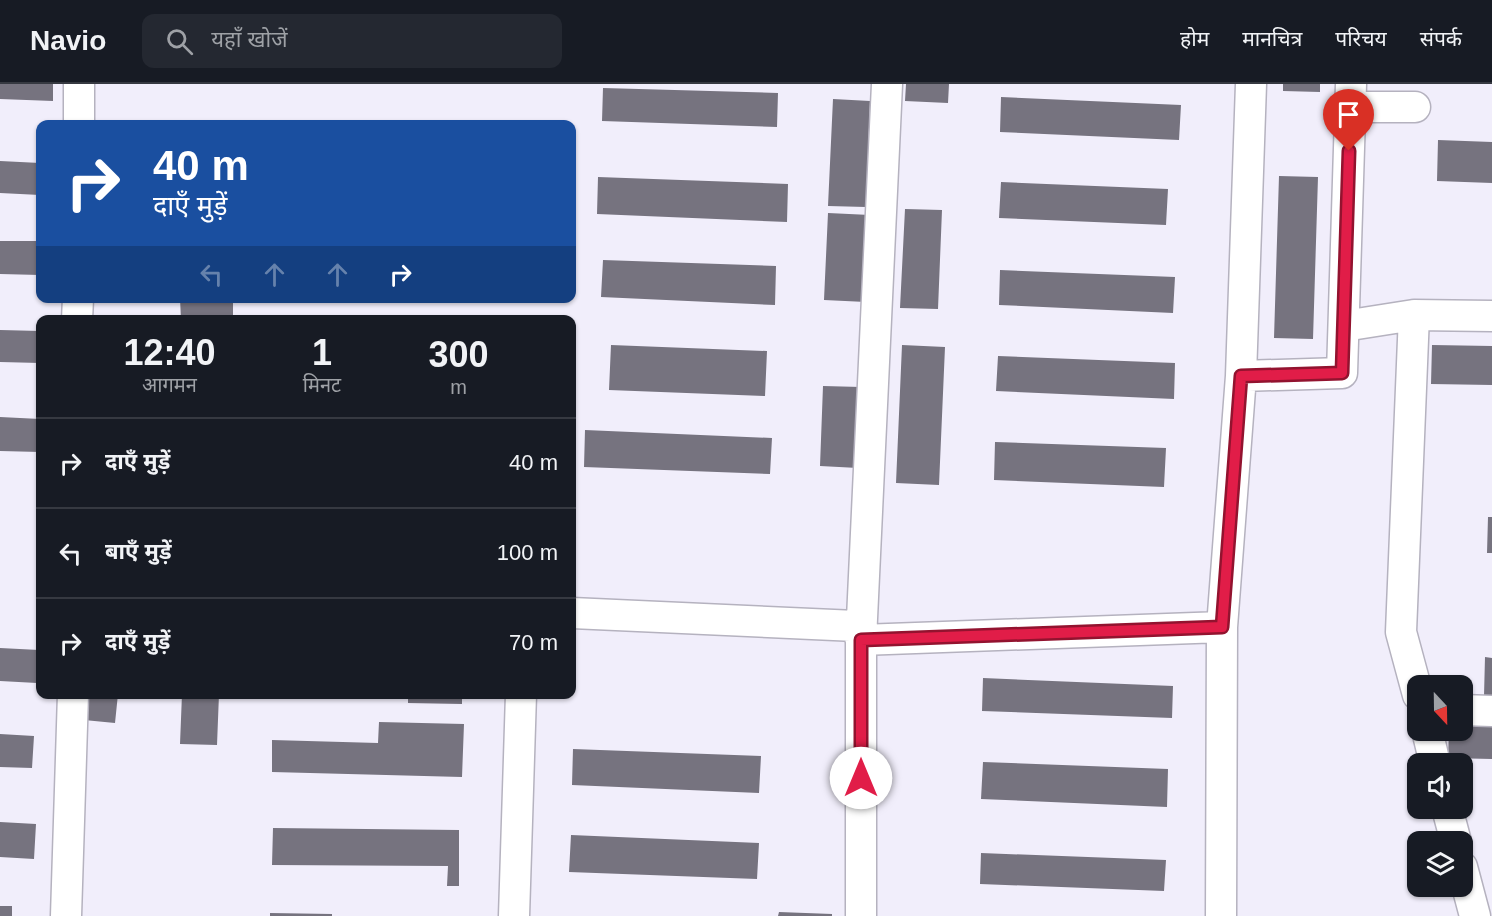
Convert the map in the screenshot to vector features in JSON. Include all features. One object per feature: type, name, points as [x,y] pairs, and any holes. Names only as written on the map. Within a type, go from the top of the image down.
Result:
[{"type":"street","points":[[79,84],[79,120]]},
{"type":"street","points":[[861,916],[861,640],[887,84]]},
{"type":"street","points":[[1221,916],[1222,627],[1241,376],[1251,84]]},
{"type":"street","points":[[1241,376],[1342,373],[1350,95],[1416,106]]},
{"type":"street","points":[[1344,326],[1414,315],[1492,316]]},
{"type":"street","points":[[1413,675],[1401,632],[1414,315]]},
{"type":"street","points":[[576,613],[856,626],[861,640]]},
{"type":"street","points":[[861,640],[1222,627]]},
{"type":"street","points":[[66,916],[73,699]]},
{"type":"street","points":[[514,916],[521,699]]},
{"type":"street","points":[[1473,710],[1492,711]]},
{"type":"street","points":[[1471,897],[1476,916]]},
{"type":"building","points":[[0,84],[53,84],[53,101],[0,99]]},
{"type":"building","points":[[906,84],[949,84],[948,103],[905,101]]},
{"type":"building","points":[[1283,84],[1320,84],[1320,92],[1283,91]]},
{"type":"building","points":[[603,88],[778,93],[777,127],[602,121]]},
{"type":"building","points":[[1001,97],[1181,105],[1179,140],[1000,132]]},
{"type":"building","points":[[833,99],[870,101],[866,207],[828,206]]},
{"type":"building","points":[[1438,140],[1492,142],[1492,183],[1437,181]]},
{"type":"building","points":[[0,161],[36,163],[36,195],[0,193]]},
{"type":"building","points":[[1279,176],[1318,177],[1313,339],[1274,338]]},
{"type":"building","points":[[598,177],[788,184],[787,222],[597,214]]},
{"type":"building","points":[[1001,182],[1168,189],[1166,225],[999,218]]},
{"type":"building","points":[[905,209],[942,210],[938,309],[900,308]]},
{"type":"building","points":[[828,213],[870,215],[866,302],[824,300]]},
{"type":"building","points":[[0,241],[36,241],[36,275],[0,274]]},
{"type":"building","points":[[603,260],[776,266],[775,305],[601,297]]},
{"type":"building","points":[[1000,270],[1175,277],[1173,313],[999,305]]},
{"type":"building","points":[[180,303],[233,303],[233,315],[181,315]]},
{"type":"building","points":[[0,330],[36,331],[36,363],[0,362]]},
{"type":"building","points":[[611,345],[767,351],[765,396],[609,390]]},
{"type":"building","points":[[902,345],[945,347],[939,485],[896,483]]},
{"type":"building","points":[[1432,345],[1492,346],[1492,385],[1431,384]]},
{"type":"building","points":[[998,356],[1175,363],[1174,399],[996,391]]},
{"type":"building","points":[[823,386],[861,387],[858,468],[820,466]]},
{"type":"building","points":[[0,417],[36,419],[36,452],[0,451]]},
{"type":"building","points":[[585,430],[772,438],[770,474],[584,467]]},
{"type":"building","points":[[995,442],[1166,448],[1164,487],[994,480]]},
{"type":"building","points":[[1488,517],[1492,517],[1492,553],[1487,553]]},
{"type":"building","points":[[0,648],[36,650],[36,683],[0,681]]},
{"type":"building","points":[[1485,657],[1492,658],[1492,696],[1484,696]]},
{"type":"building","points":[[983,678],[1173,686],[1172,718],[982,711]]},
{"type":"building","points":[[86,699],[117,699],[115,723],[84,720]]},
{"type":"building","points":[[182,699],[219,699],[217,745],[180,744]]},
{"type":"building","points":[[408,699],[462,699],[462,704],[408,703]]},
{"type":"building","points":[[379,722],[464,724],[462,777],[272,772],[272,740],[378,743]]},
{"type":"building","points":[[1473,724],[1492,725],[1492,759],[1473,759],[1473,753],[1448,753],[1449,741],[1473,741]]},
{"type":"building","points":[[0,734],[34,736],[32,768],[0,767]]},
{"type":"building","points":[[573,749],[761,756],[759,793],[572,785]]},
{"type":"building","points":[[983,762],[1168,769],[1167,807],[981,799]]},
{"type":"building","points":[[0,822],[36,824],[34,859],[0,857]]},
{"type":"building","points":[[273,828],[459,830],[459,886],[447,886],[448,866],[272,865]]},
{"type":"building","points":[[571,835],[759,843],[757,879],[569,872]]},
{"type":"building","points":[[981,853],[1166,860],[1164,891],[980,884]]},
{"type":"building","points":[[0,906],[12,906],[12,916],[0,916]]},
{"type":"building","points":[[779,912],[832,914],[832,916],[778,916]]},
{"type":"building","points":[[270,913],[332,914],[332,916],[270,916]]},
{"type":"route","points":[[861,778],[861,640],[1222,627],[1241,376],[1342,373],[1349,151]]}]
